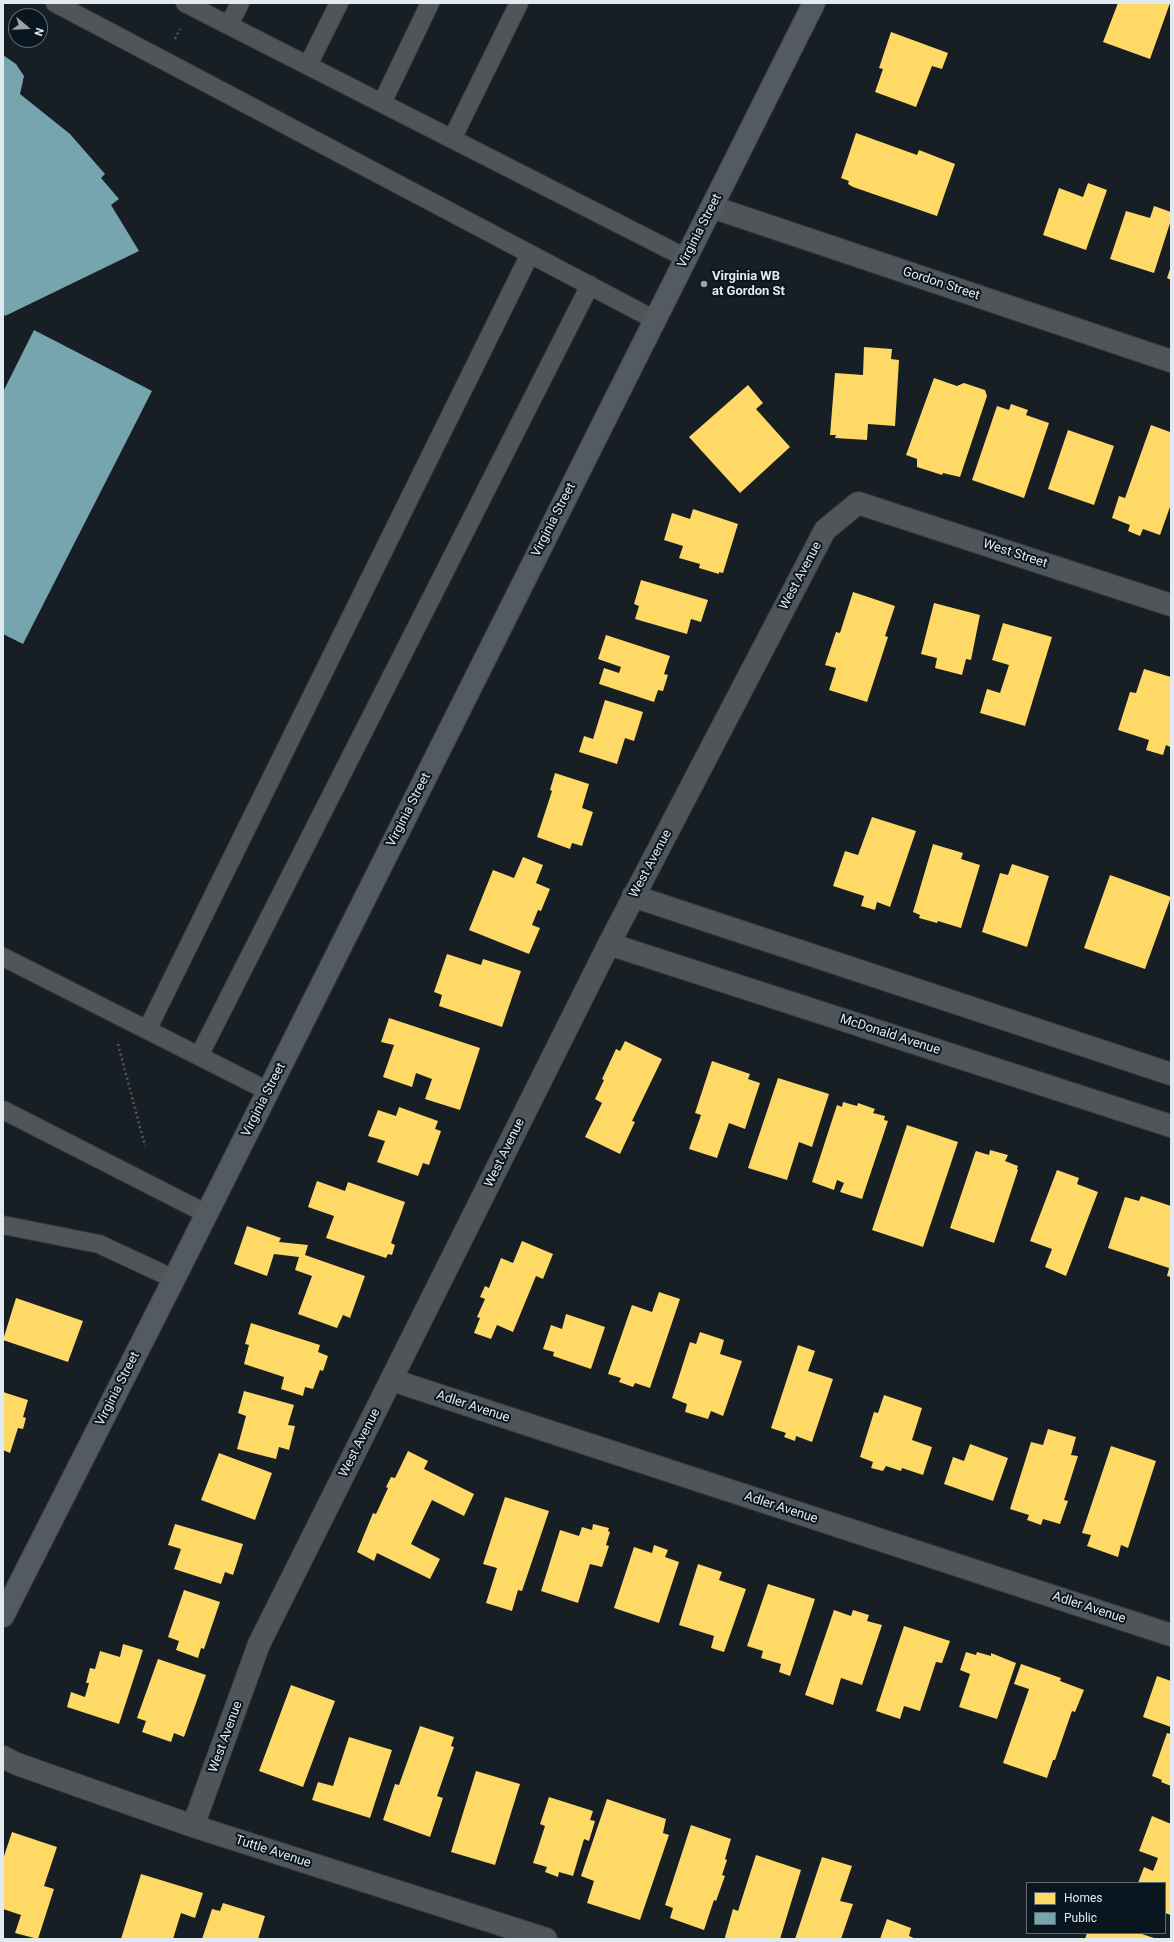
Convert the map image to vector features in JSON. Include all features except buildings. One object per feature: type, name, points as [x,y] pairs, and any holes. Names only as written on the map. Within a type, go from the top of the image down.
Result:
[{"type":"street","name":"Virginia Street","points":[[3,1616],[207,1214],[814,3]]},
{"type":"street","name":"Gordon Street","points":[[712,207],[1171,360]]},
{"type":"street","name":"West Street","points":[[858,503],[1171,605]]},
{"type":"street","name":"West Avenue","points":[[193,1826],[259,1644],[609,944],[825,530],[858,503]]},
{"type":"street","points":[[634,896],[1171,1074]]},
{"type":"street","name":"McDonald Avenue","points":[[609,944],[1171,1126]]},
{"type":"street","name":"Adler Avenue","points":[[392,1380],[1171,1635]]},
{"type":"street","name":"Tuttle Avenue","points":[[3,1757],[17,1764],[193,1826],[546,1939]]},
{"type":"lane","points":[[55,3],[655,320]]},
{"type":"lane","points":[[185,3],[686,258]]},
{"type":"lane","points":[[229,25],[240,3]]},
{"type":"lane","points":[[308,65],[339,3]]},
{"type":"lane","points":[[382,103],[430,3]]},
{"type":"lane","points":[[452,138],[519,3]]},
{"type":"lane","points":[[147,1030],[530,254]]},
{"type":"lane","points":[[199,1056],[590,285]]},
{"type":"lane","points":[[3,957],[268,1091]]},
{"type":"lane","points":[[3,1110],[207,1214]]},
{"type":"lane","points":[[3,1225],[99,1244],[174,1279]]},
{"type":"path","points":[[174,42],[180,28]]},
{"type":"path","points":[[115,1039],[121,1050],[145,1146]]},
{"type":"place","name":"Virginia WB at Gordon St","points":[[704,284]]}]
